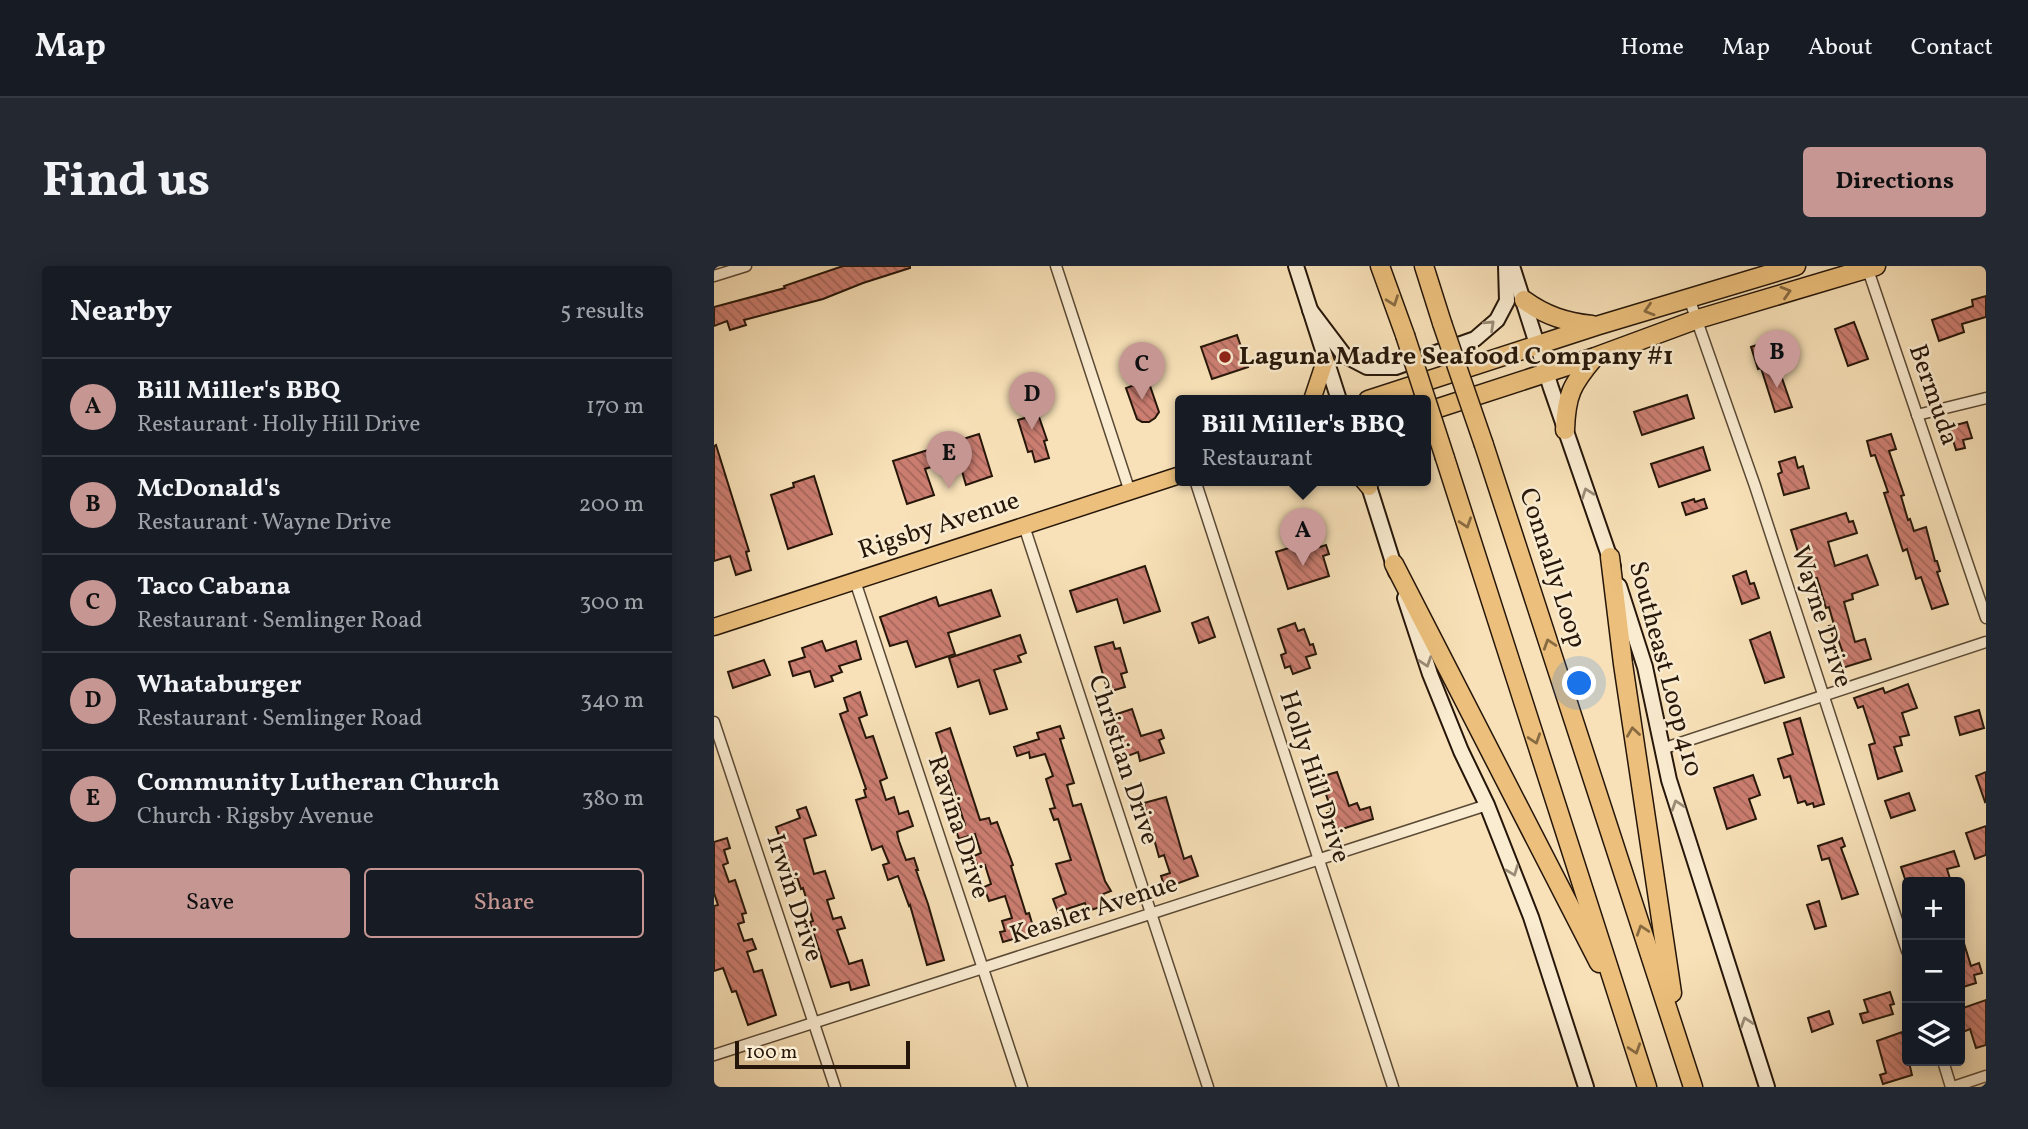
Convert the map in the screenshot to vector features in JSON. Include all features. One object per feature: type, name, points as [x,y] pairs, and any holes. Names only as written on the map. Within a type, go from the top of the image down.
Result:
[{"type":"highway","points":[[1380,266],[1425,395]]},
{"type":"highway","name":"Connally Loop","points":[[1424,266],[1693,1087]]},
{"type":"highway","points":[[1384,395],[1596,326],[1796,266]]},
{"type":"highway","points":[[1431,410],[1595,357],[1698,319],[1870,267]]},
{"type":"highway","points":[[1524,300],[1555,318],[1596,326]]},
{"type":"highway","points":[[1565,430],[1569,394],[1574,382],[1595,357]]},
{"type":"highway","points":[[1431,415],[1647,1087]]},
{"type":"highway","points":[[1610,557],[1679,1042]]},
{"type":"highway","points":[[1394,564],[1622,1008]]},
{"type":"main road","points":[[1296,266],[1337,395]]},
{"type":"main road","points":[[1310,310],[1344,355],[1367,367],[1396,367],[1475,339],[1497,320],[1507,301],[1506,266]]},
{"type":"main road","name":"Southeast Loop 410","points":[[1512,266],[1565,430],[1610,557],[1644,667],[1668,780],[1766,1087]]},
{"type":"main road","points":[[1314,395],[1325,361]]},
{"type":"main road","name":"Rigsby Avenue","points":[[714,627],[1175,477]]},
{"type":"main road","points":[[1367,486],[1430,674],[1461,751],[1487,805],[1531,917],[1586,1087]]},
{"type":"street","points":[[714,276],[747,266]]},
{"type":"street","points":[[1056,266],[1130,492]]},
{"type":"street","name":"Bermuda","points":[[1870,267],[1986,618]]},
{"type":"street","name":"Wayne Drive","points":[[1689,298],[1824,695],[1903,940]]},
{"type":"street","points":[[1917,415],[1986,398]]},
{"type":"street","name":"Holly Hill Drive","points":[[1197,486],[1393,1087]]},
{"type":"street","name":"Christian Drive","points":[[1024,526],[1208,1087]]},
{"type":"street","name":"Ravina Drive","points":[[855,581],[1022,1087]]},
{"type":"street","points":[[1662,749],[1986,642]]},
{"type":"street","name":"Irwin Drive","points":[[714,722],[835,1087]]},
{"type":"street","name":"Keasler Avenue","points":[[714,1055],[1487,805]]},
{"type":"street","points":[[1945,1066],[1952,1087],[1986,1076]]},
{"type":"building","points":[[843,266],[910,268],[823,299],[744,320],[746,325],[730,330],[727,321],[714,326],[714,307],[785,288],[784,286]]},
{"type":"building","points":[[1986,296],[1986,317],[1962,324],[1964,332],[1939,341],[1932,320],[1973,306],[1972,300]]},
{"type":"building","points":[[1854,322],[1868,359],[1848,366],[1835,329]]},
{"type":"building","name":"Laguna Madre Seafood Company #1","points":[[1237,335],[1248,367],[1212,379],[1201,347]]},
{"type":"building","points":[[1769,341],[1792,407],[1775,412],[1761,368],[1758,369],[1751,347]]},
{"type":"building","points":[[1148,380],[1159,412],[1149,422],[1142,422],[1137,419],[1126,388]]},
{"type":"building","points":[[1687,395],[1694,418],[1642,435],[1634,412]]},
{"type":"building","points":[[1038,414],[1047,440],[1044,441],[1049,458],[1035,462],[1032,451],[1028,452],[1018,420]]},
{"type":"building","points":[[1967,422],[1972,438],[1963,440],[1965,448],[1956,450],[1949,427]]},
{"type":"building","points":[[979,434],[992,476],[966,485],[958,458],[925,469],[934,495],[907,504],[893,461]]},
{"type":"building","points":[[1891,434],[1896,449],[1889,451],[1904,495],[1901,496],[1908,520],[1910,519],[1914,531],[1926,527],[1948,604],[1932,609],[1921,577],[1916,579],[1907,549],[1903,551],[1884,493],[1888,492],[1867,441]]},
{"type":"building","points":[[716,445],[749,551],[746,552],[751,570],[736,575],[730,556],[714,561]]},
{"type":"building","points":[[1703,447],[1710,470],[1659,487],[1651,464]]},
{"type":"building","points":[[1795,457],[1798,468],[1803,466],[1809,488],[1784,495],[1778,474],[1782,472],[1779,462]]},
{"type":"building","points":[[814,476],[832,534],[788,549],[771,495]]},
{"type":"building","points":[[1694,499],[1695,502],[1704,499],[1707,508],[1686,515],[1682,503]]},
{"type":"building","points":[[1846,513],[1849,522],[1853,521],[1857,533],[1828,542],[1835,566],[1867,555],[1878,585],[1852,594],[1853,599],[1844,602],[1855,642],[1865,639],[1871,659],[1842,668],[1839,658],[1844,656],[1837,636],[1833,637],[1829,626],[1834,625],[1829,607],[1826,608],[1817,578],[1812,579],[1803,550],[1798,552],[1791,530]]},
{"type":"building","points":[[1318,539],[1320,547],[1326,545],[1329,554],[1323,556],[1329,576],[1288,589],[1276,552]]},
{"type":"building","points":[[1145,566],[1160,611],[1124,623],[1117,599],[1077,612],[1070,591]]},
{"type":"building","points":[[1746,571],[1759,598],[1742,604],[1733,576]]},
{"type":"building","points":[[991,590],[1000,616],[948,633],[955,654],[916,667],[907,641],[890,646],[880,617],[936,597],[939,606]]},
{"type":"building","points":[[1208,617],[1215,637],[1199,643],[1192,623]]},
{"type":"building","points":[[1295,623],[1298,631],[1304,629],[1316,654],[1306,657],[1310,668],[1293,674],[1290,666],[1285,668],[1281,655],[1286,653],[1278,629]]},
{"type":"building","points":[[1770,632],[1784,677],[1765,683],[1750,640]]},
{"type":"building","points":[[1020,635],[1026,653],[1018,656],[1021,662],[994,670],[1007,709],[990,714],[979,680],[958,687],[949,658]]},
{"type":"building","points":[[822,641],[826,651],[856,641],[861,659],[839,666],[842,672],[831,676],[833,681],[815,687],[810,671],[793,676],[789,662],[805,657],[802,648]]},
{"type":"building","points":[[1113,642],[1115,649],[1120,648],[1127,672],[1121,674],[1125,687],[1108,692],[1095,647]]},
{"type":"building","points":[[764,660],[770,675],[733,688],[728,672]]},
{"type":"building","points":[[1908,684],[1917,708],[1902,713],[1909,735],[1900,737],[1902,745],[1894,747],[1902,771],[1878,779],[1869,745],[1875,743],[1863,706],[1858,708],[1854,698],[1883,688],[1885,693]]},
{"type":"building","points":[[860,692],[867,715],[859,718],[866,738],[873,736],[887,778],[880,781],[886,800],[894,797],[899,814],[908,811],[913,826],[897,832],[899,841],[906,860],[914,858],[944,960],[927,965],[910,905],[898,876],[888,880],[883,865],[889,863],[882,846],[872,850],[856,800],[866,797],[866,789],[840,714],[848,711],[844,698]]},
{"type":"building","points":[[1132,709],[1141,736],[1161,730],[1164,738],[1159,740],[1164,753],[1140,761],[1138,752],[1125,757],[1114,715]]},
{"type":"building","points":[[1979,710],[1984,728],[1960,735],[1955,717]]},
{"type":"building","points":[[1800,718],[1824,804],[1814,807],[1813,803],[1807,805],[1805,801],[1798,803],[1790,776],[1784,778],[1778,759],[1793,754],[1784,723]]},
{"type":"building","points":[[1060,726],[1064,738],[1060,739],[1074,783],[1067,785],[1073,806],[1081,804],[1105,881],[1111,891],[1103,894],[1106,905],[1088,911],[1085,903],[1058,912],[1053,899],[1066,894],[1056,864],[1071,860],[1058,819],[1054,820],[1050,809],[1055,808],[1046,779],[1053,776],[1045,754],[1030,758],[1029,752],[1017,756],[1014,747],[1039,739],[1037,733]]},
{"type":"building","points":[[950,728],[980,820],[989,818],[991,824],[997,822],[1013,865],[1011,866],[1026,914],[1029,913],[1035,933],[1003,942],[1000,932],[1005,931],[1002,921],[1012,918],[1005,896],[989,901],[984,887],[991,884],[985,865],[978,868],[974,856],[981,853],[975,834],[959,839],[955,828],[965,825],[936,733]]},
{"type":"building","points":[[1337,772],[1349,806],[1357,803],[1360,810],[1370,807],[1373,819],[1333,832],[1327,813],[1332,812],[1320,777]]},
{"type":"building","points":[[1986,772],[1986,801],[1985,802],[1976,776]]},
{"type":"building","points":[[1753,775],[1760,795],[1749,799],[1756,819],[1727,829],[1714,788]]},
{"type":"building","points":[[1909,793],[1915,810],[1891,818],[1885,801]]},
{"type":"building","points":[[1166,797],[1184,859],[1191,856],[1198,876],[1165,888],[1161,876],[1170,873],[1164,855],[1159,857],[1144,803]]},
{"type":"building","points":[[806,807],[816,835],[804,839],[814,874],[825,871],[834,898],[827,900],[833,919],[841,917],[845,928],[837,930],[849,964],[862,960],[869,985],[851,990],[849,982],[831,987],[810,922],[813,921],[803,888],[801,889],[797,877],[794,878],[776,827],[800,818],[797,810]]},
{"type":"building","points":[[1986,826],[1986,855],[1975,859],[1966,833]]},
{"type":"building","points":[[727,838],[730,848],[724,850],[728,863],[723,865],[729,882],[735,880],[746,913],[742,914],[744,922],[738,924],[744,941],[752,939],[756,949],[747,952],[754,972],[762,970],[776,1015],[748,1025],[736,991],[732,992],[723,968],[714,971],[714,906],[718,905],[714,893],[714,842]]},
{"type":"building","points":[[1842,838],[1845,846],[1841,848],[1858,894],[1842,899],[1829,858],[1822,860],[1818,846]]},
{"type":"building","points":[[1954,851],[1959,866],[1947,869],[1949,877],[1904,877],[1901,867]]},
{"type":"building","points":[[1819,901],[1826,926],[1815,929],[1807,905]]},
{"type":"building","points":[[1965,947],[1971,966],[1979,963],[1982,973],[1974,975],[1976,983],[1965,986]]},
{"type":"building","points":[[1890,992],[1894,1004],[1890,1005],[1893,1014],[1863,1023],[1860,1014],[1868,1012],[1864,1000]]},
{"type":"building","points":[[1986,1000],[1986,1045],[1976,1048],[1970,1029],[1965,1031],[1965,1007]]},
{"type":"building","points":[[1829,1011],[1833,1024],[1812,1032],[1808,1018]]},
{"type":"building","points":[[1902,1032],[1902,1066],[1910,1066],[1912,1075],[1883,1084],[1880,1075],[1886,1073],[1877,1041]]},
{"type":"place","name":"Laguna Madre Seafood Company #1","points":[[1225,357]]},
{"type":"place","name":"McDonald's","points":[[1777,388]]},
{"type":"place","name":"Taco Cabana","points":[[1142,400]]},
{"type":"place","name":"Whataburger","points":[[1032,430]]},
{"type":"place","name":"Community Lutheran Church","points":[[949,489]]},
{"type":"place","name":"Bill Miller's BBQ","points":[[1303,566]]}]
